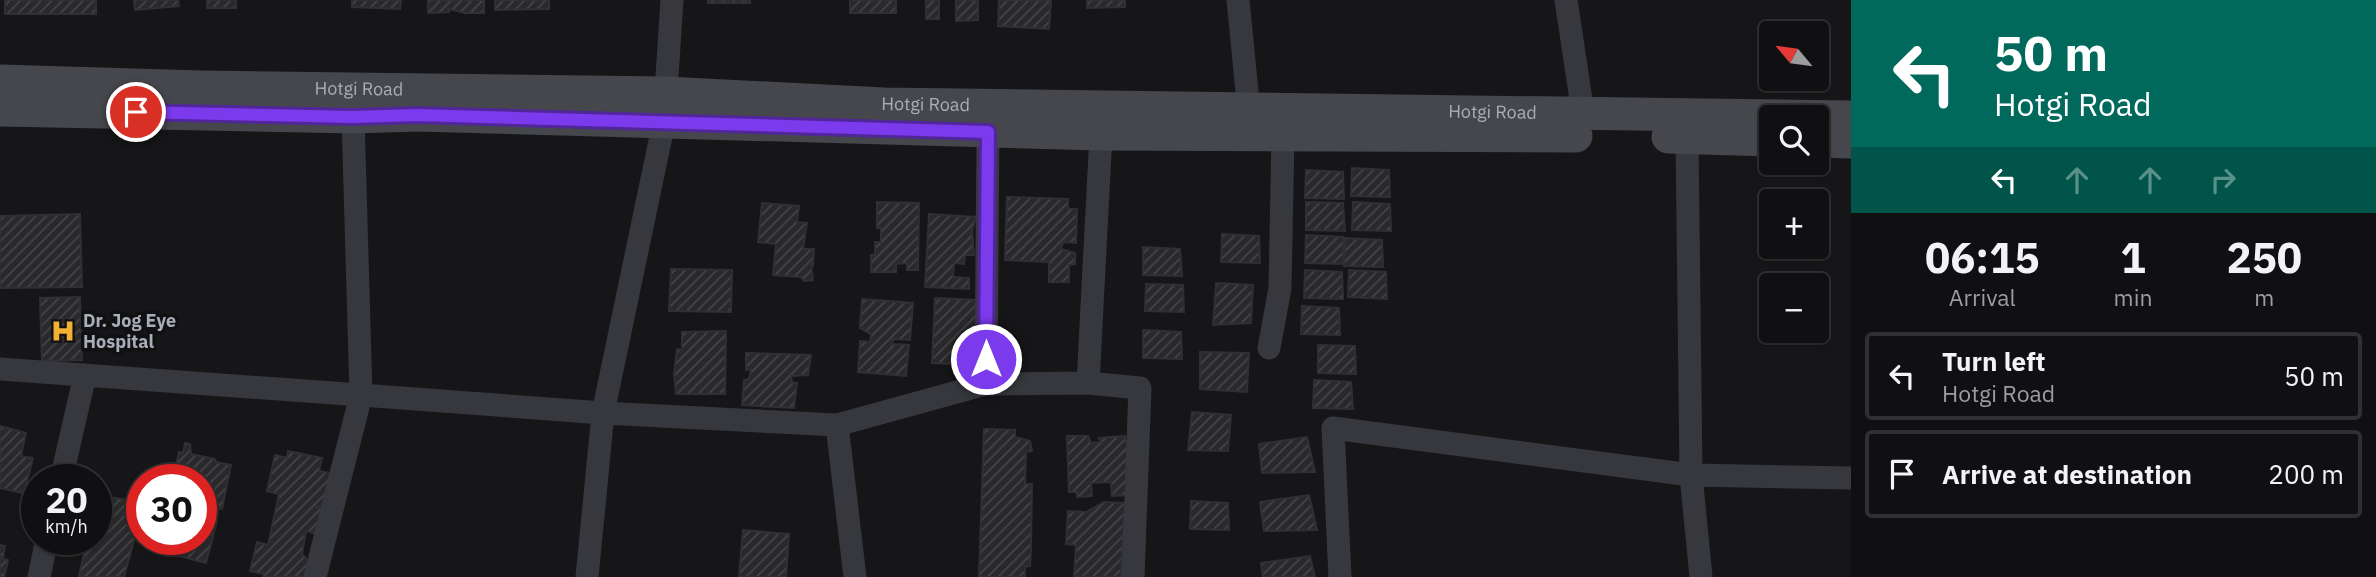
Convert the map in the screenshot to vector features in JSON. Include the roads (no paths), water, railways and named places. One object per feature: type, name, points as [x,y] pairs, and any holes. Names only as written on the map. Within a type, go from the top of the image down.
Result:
[{"type":"main road","name":"Hotgi Road","points":[[0,81],[201,87],[665,108],[988,132],[1101,134],[1583,113],[1851,117]]},
{"type":"main road","name":"Hotgi Road","points":[[0,110],[353,117],[884,104],[1261,126],[1759,140]]},
{"type":"main road","points":[[1829,141],[1851,142]]},
{"type":"street","points":[[587,577],[603,413],[665,108],[672,0]]},
{"type":"street","points":[[1238,0],[1261,126],[1280,288],[1269,348]]},
{"type":"street","points":[[1566,0],[1583,113]]},
{"type":"street","points":[[315,577],[361,395],[353,117]]},
{"type":"street","points":[[986,384],[988,132]]},
{"type":"street","points":[[1088,383],[1101,134]]},
{"type":"street","points":[[1686,137],[1691,475],[1701,577]]},
{"type":"street","points":[[0,369],[603,413],[837,425],[986,384],[1088,383],[1140,388],[1133,577]]},
{"type":"street","points":[[65,464],[85,375]]},
{"type":"street","points":[[837,425],[855,577]]},
{"type":"street","points":[[1340,577],[1333,428],[1691,475],[1851,478]]},
{"type":"street","points":[[39,577],[44,555]]},
{"type":"place","name":"Dr. Jog Eye Hospital","points":[[63,331]]}]
